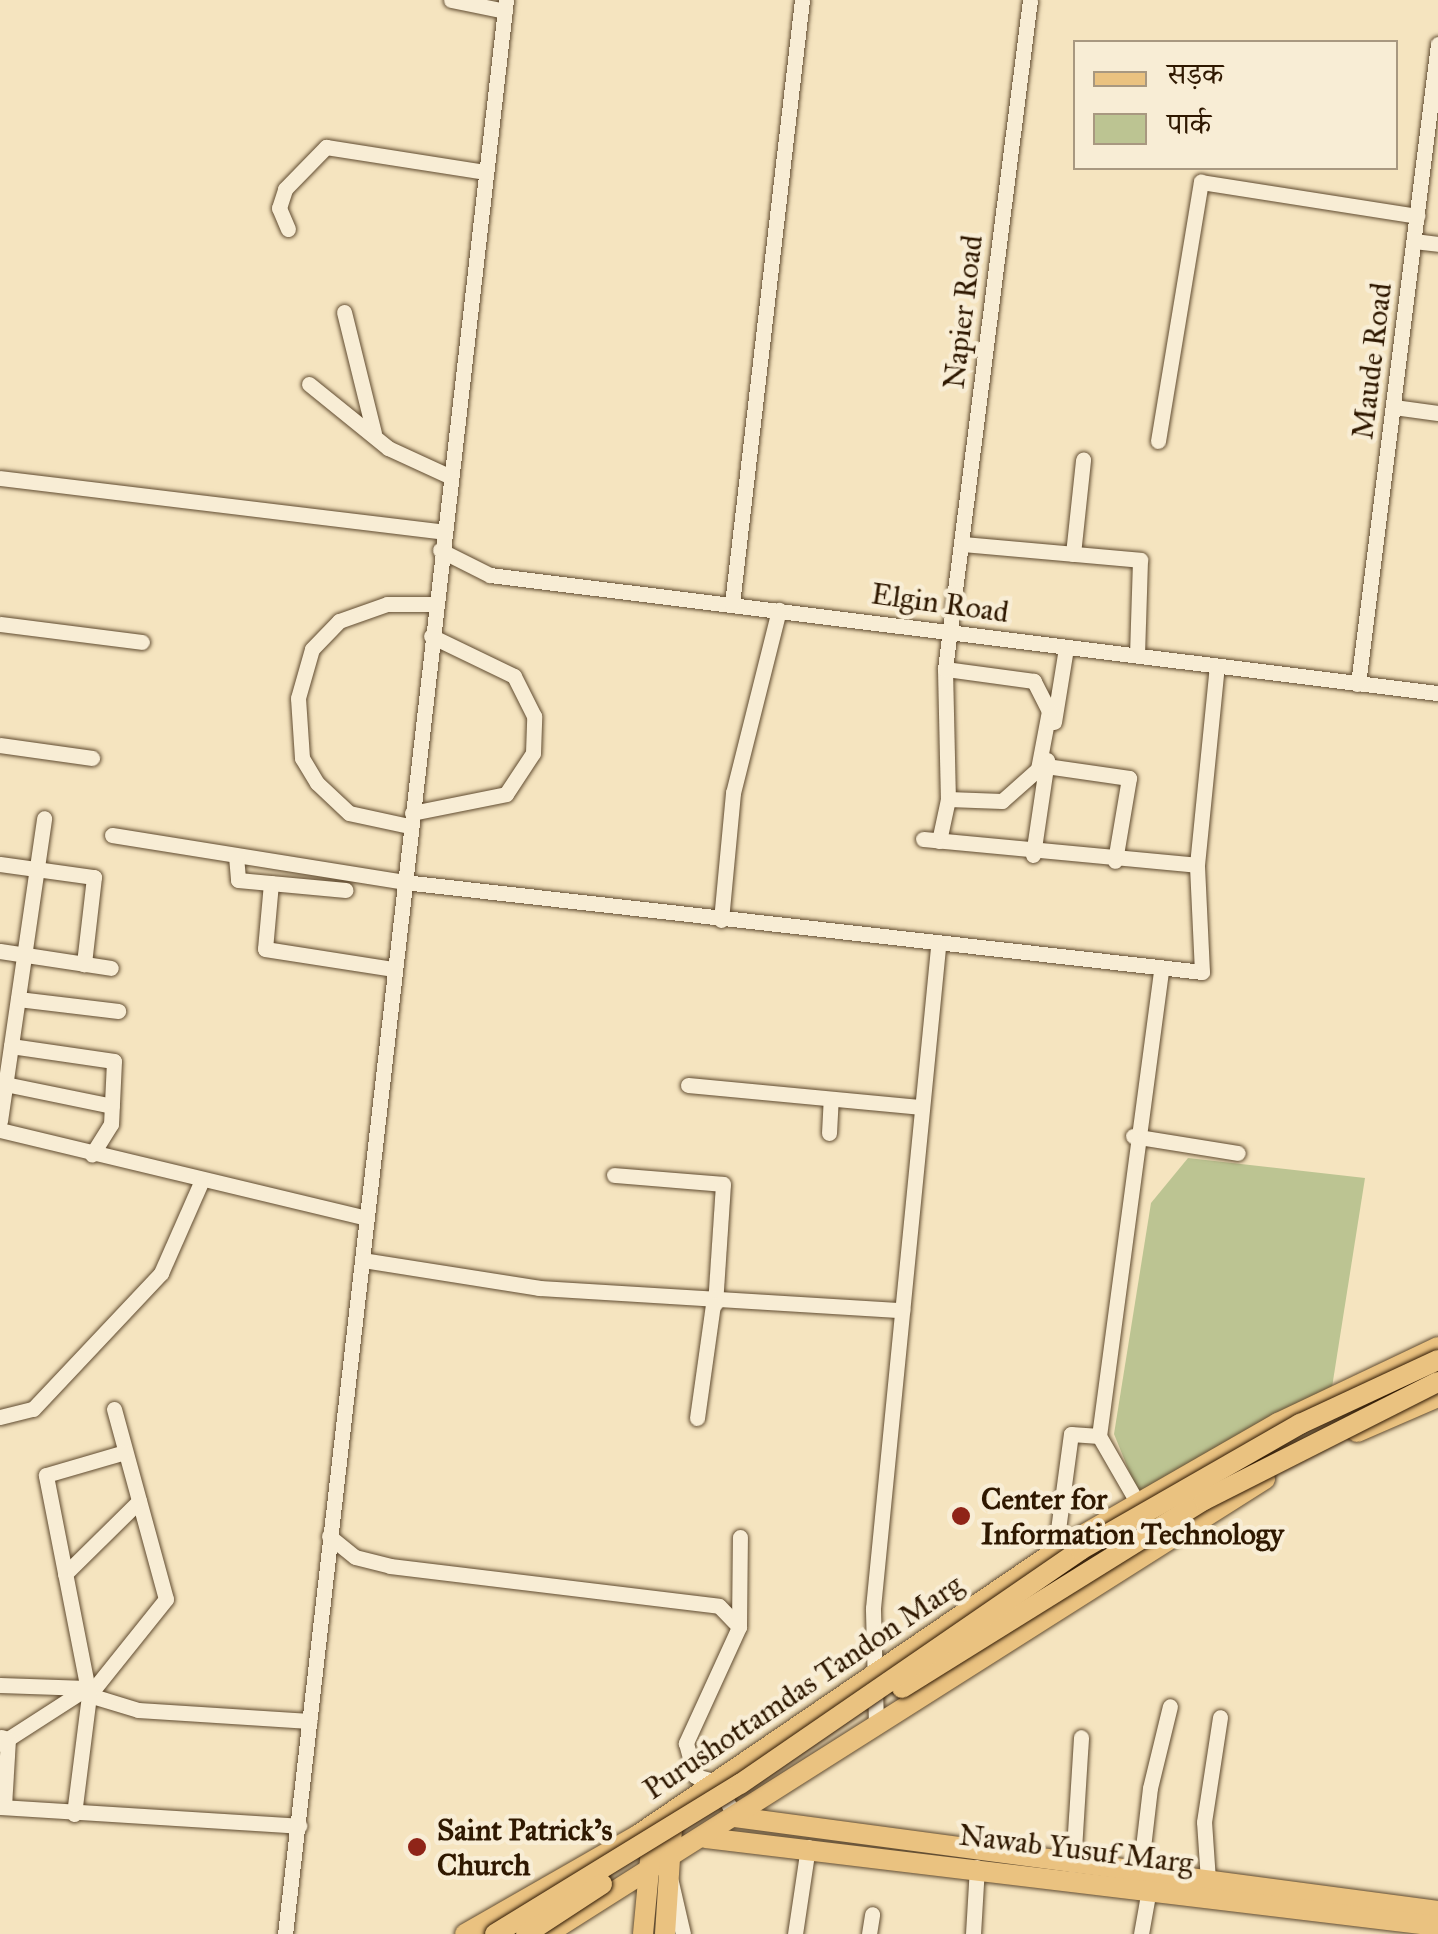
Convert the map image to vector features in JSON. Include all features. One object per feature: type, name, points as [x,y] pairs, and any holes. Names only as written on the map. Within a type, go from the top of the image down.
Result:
[{"type":"main road","name":"Purushottamdas Tandon Marg","points":[[465,1934],[653,1826],[1057,1550],[1304,1410],[1438,1347]]},
{"type":"main road","points":[[495,1934],[740,1784],[1080,1550],[1300,1424],[1438,1360]]},
{"type":"main road","points":[[526,1934],[1118,1550],[1438,1382]]},
{"type":"main road","points":[[547,1934],[566,1927],[706,1838],[1158,1540],[1312,1452],[1438,1397]]},
{"type":"main road","points":[[666,1924],[673,1812]]},
{"type":"main road","name":"Nawab Yusuf Marg","points":[[735,1817],[1074,1865],[1149,1881],[1436,1924]]},
{"type":"main road","points":[[643,1933],[653,1826]]},
{"type":"main road","name":"Nawab Yusuf Marg","points":[[706,1838],[977,1867],[1149,1881],[1208,1880],[1436,1924]]},
{"type":"street","points":[[286,1934],[363,1260],[363,1217],[505,5],[452,0]]},
{"type":"street","points":[[732,604],[802,0]]},
{"type":"street","name":"Napier Road","points":[[1030,0],[945,669],[948,799],[931,841],[1033,855]]},
{"type":"street","name":"Maude Road","points":[[1358,684],[1438,44]]},
{"type":"street","points":[[288,229],[279,208],[285,189],[326,147],[486,172]]},
{"type":"street","points":[[1158,441],[1201,182],[1417,216]]},
{"type":"street","points":[[1414,242],[1438,244]]},
{"type":"street","points":[[344,312],[374,433]]},
{"type":"street","points":[[308,384],[374,433],[450,476]]},
{"type":"street","points":[[1394,407],[1438,413]]},
{"type":"street","points":[[1074,554],[1083,460]]},
{"type":"street","points":[[0,478],[443,532]]},
{"type":"street","points":[[962,544],[1140,560],[1137,653]]},
{"type":"street","name":"Elgin Road","points":[[440,550],[490,576],[1438,692]]},
{"type":"street","points":[[431,636],[514,676],[534,716],[533,754],[506,794],[410,819],[333,801],[302,758],[298,698],[312,650],[339,622],[387,604],[434,604]]},
{"type":"street","points":[[720,920],[732,793],[780,610]]},
{"type":"street","points":[[0,624],[142,642]]},
{"type":"street","points":[[1066,648],[1033,855],[1197,865]]},
{"type":"street","points":[[112,834],[404,882],[1162,973],[1202,972],[1197,865],[1217,666]]},
{"type":"street","points":[[945,669],[1034,681],[1048,711],[1038,769],[1018,788],[1002,801],[948,799]]},
{"type":"street","points":[[0,745],[92,758]]},
{"type":"street","points":[[1046,766],[1128,778],[1115,860]]},
{"type":"street","points":[[0,1121],[44,818]]},
{"type":"street","points":[[236,856],[238,880],[346,890]]},
{"type":"street","points":[[0,864],[94,877],[84,964]]},
{"type":"street","points":[[272,883],[265,949],[392,969]]},
{"type":"street","points":[[876,1725],[870,1677],[938,947]]},
{"type":"street","points":[[0,950],[111,968]]},
{"type":"street","points":[[1158,1540],[1099,1436],[1133,1136],[1162,973]]},
{"type":"street","points":[[18,999],[118,1011]]},
{"type":"street","points":[[11,1046],[114,1061],[112,1106],[92,1154]]},
{"type":"street","points":[[5,1084],[112,1106]]},
{"type":"street","points":[[688,1085],[922,1108]]},
{"type":"street","points":[[829,1132],[832,1099]]},
{"type":"street","points":[[0,1130],[363,1217]]},
{"type":"street","points":[[1133,1136],[1238,1153]]},
{"type":"street","points":[[614,1175],[724,1184],[714,1304],[696,1418]]},
{"type":"street","points":[[0,1417],[32,1409],[161,1273],[202,1180]]},
{"type":"street","points":[[363,1260],[714,1304],[902,1310]]},
{"type":"street","points":[[114,1408],[166,1600],[88,1691],[3,1740],[2,1807],[298,1826]]},
{"type":"street","points":[[1068,1598],[1057,1550],[1071,1434],[1099,1436]]},
{"type":"street","points":[[74,1814],[88,1691],[46,1475],[126,1452]]},
{"type":"street","points":[[65,1574],[139,1502]]},
{"type":"street","points":[[329,1536],[355,1557],[390,1566],[719,1606],[739,1627]]},
{"type":"street","points":[[735,1817],[717,1782],[695,1776],[686,1743],[739,1627],[740,1537]]},
{"type":"street","points":[[0,1685],[88,1691],[138,1710],[310,1721]]},
{"type":"street","points":[[1141,1934],[1149,1881],[1142,1856],[1150,1788],[1170,1706]]},
{"type":"street","points":[[1208,1880],[1203,1834],[1220,1717]]},
{"type":"street","points":[[1074,1865],[1081,1736]]},
{"type":"street","points":[[794,1934],[808,1846]]},
{"type":"street","points":[[973,1934],[977,1867]]},
{"type":"street","points":[[671,1882],[683,1934]]},
{"type":"street","points":[[869,1934],[872,1914]]},
{"type":"green space","points":[[1188,1158],[1365,1178],[1330,1400],[1144,1508],[1114,1434],[1151,1203]]},
{"type":"place","name":"Center for Information Technology","points":[[961,1516]]},
{"type":"place","name":"Saint Patrick's Church","points":[[417,1847]]}]
